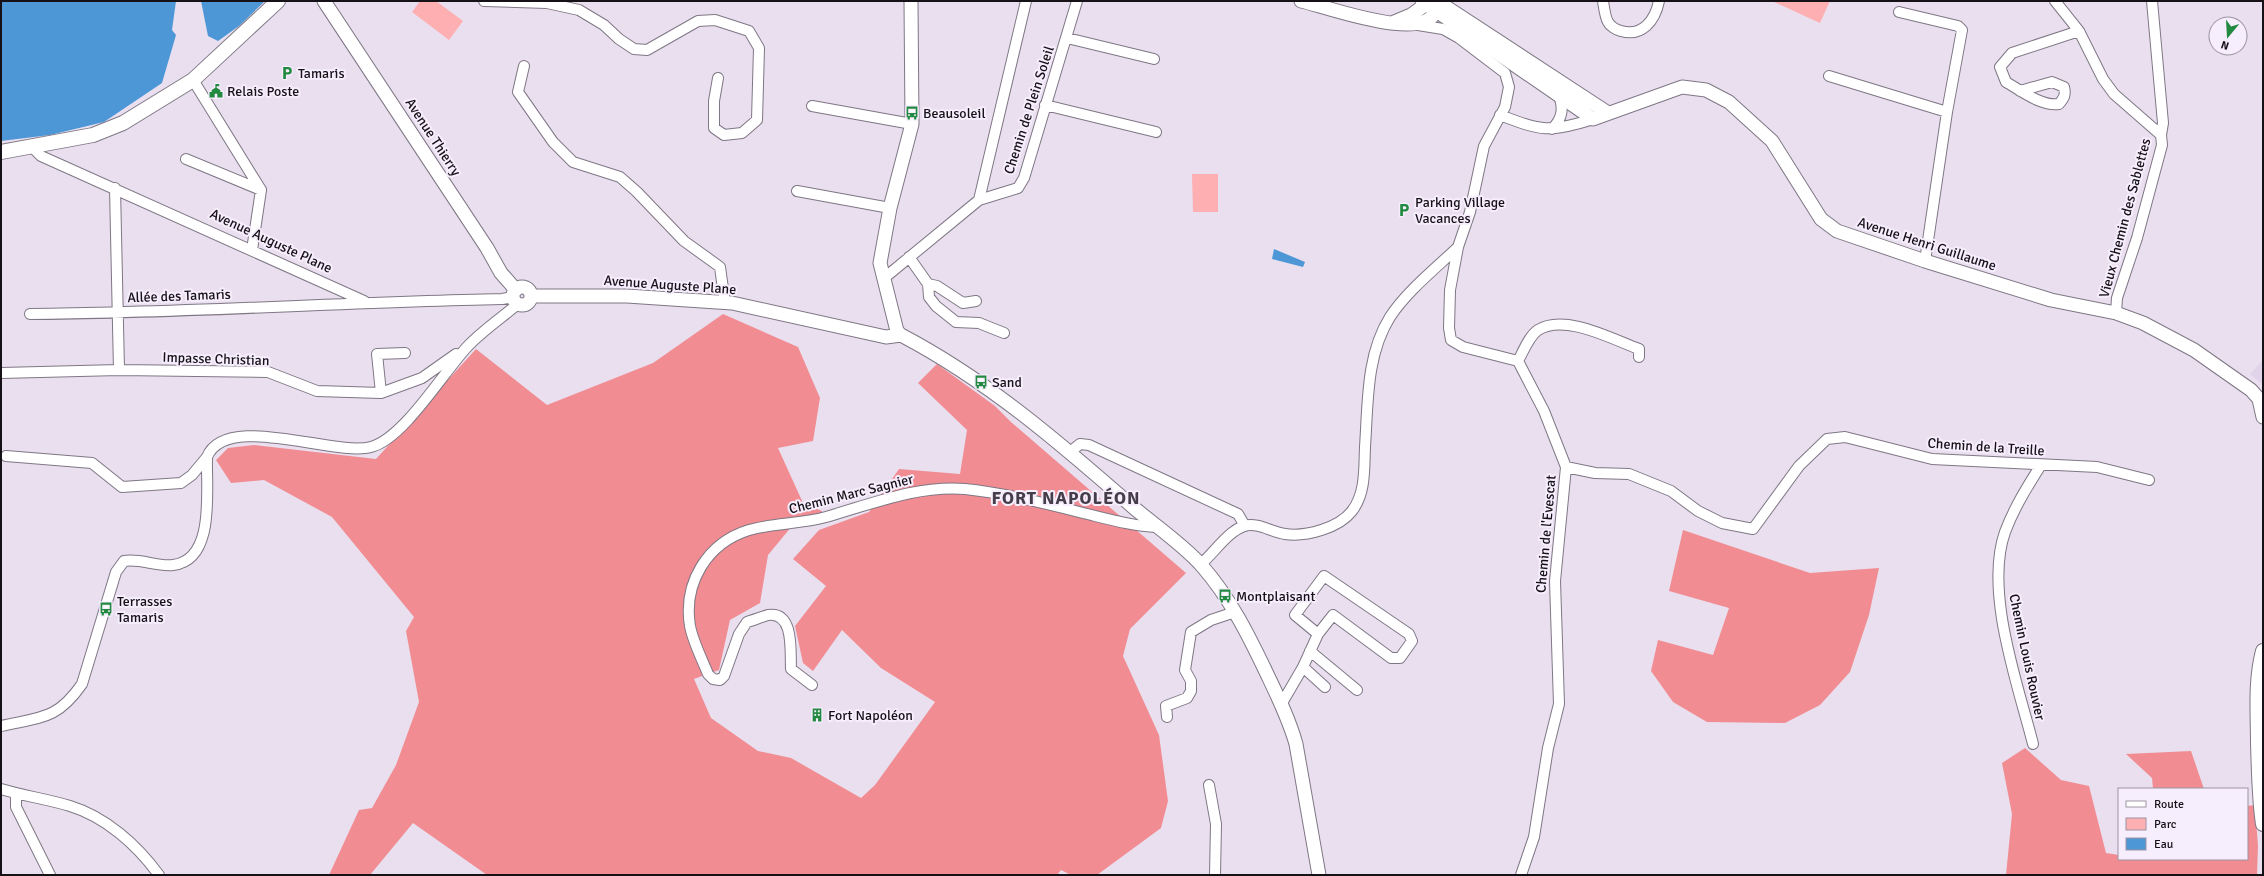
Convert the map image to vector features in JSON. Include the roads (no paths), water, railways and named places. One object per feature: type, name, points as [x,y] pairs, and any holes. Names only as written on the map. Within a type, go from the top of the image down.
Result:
[{"type":"main road","points":[[1,152],[93,135],[108,130],[193,80],[278,1]]},
{"type":"main road","points":[[2263,651],[2256,699],[2260,795],[2263,824]]},
{"type":"street","name":"Avenue Thierry","points":[[324,1],[487,248],[515,297]]},
{"type":"street","points":[[484,1],[547,3],[579,10],[604,25],[619,39],[634,49],[647,50],[698,21],[715,20],[749,31],[759,48],[757,120],[742,133],[724,135],[714,128],[714,101],[718,78]]},
{"type":"street","points":[[911,1],[912,124],[890,208],[880,263],[894,325],[901,335],[944,358],[981,382],[1070,452],[1201,564],[1235,612],[1245,629],[1282,703],[1296,744],[1319,875]]},
{"type":"street","points":[[883,279],[979,200],[1026,1]]},
{"type":"street","name":"Chemin de Plein Soleil","points":[[979,200],[1018,188],[1024,178],[1077,1]]},
{"type":"street","points":[[1301,1],[1390,23],[1443,29],[1505,73],[1509,87],[1505,107],[1484,146],[1470,212],[1458,247],[1450,290],[1449,328],[1451,340],[1463,347],[1518,361],[1537,331],[1551,324],[1568,324],[1638,349],[1638,357]]},
{"type":"street","points":[[1603,1],[1608,23],[1616,30],[1627,33],[1641,30],[1651,23],[1659,1]]},
{"type":"street","name":"Vieux Chemin des Sablettes","points":[[2055,1],[2079,31],[2102,79],[2114,94],[2161,135],[2162,145],[2137,238],[2116,298],[2116,313]]},
{"type":"street","points":[[2152,1],[2163,123],[2161,135]]},
{"type":"street","points":[[1390,23],[1411,15],[1432,4]]},
{"type":"street","points":[[1418,25],[1432,4]]},
{"type":"street","points":[[1432,4],[1489,40],[1515,53],[1608,113]]},
{"type":"street","points":[[1432,4],[1593,119]]},
{"type":"street","points":[[1899,12],[1958,26],[1962,30],[1947,112],[1924,261]]},
{"type":"street","points":[[2020,90],[2006,82],[2000,68],[2012,53],[2079,31]]},
{"type":"street","points":[[1067,38],[1154,59]]},
{"type":"street","points":[[524,66],[518,92],[553,142],[573,162],[620,177],[637,192],[684,241],[720,267],[725,303]]},
{"type":"street","points":[[1829,76],[1947,112]]},
{"type":"street","points":[[193,80],[261,190],[252,250]]},
{"type":"street","name":"Avenue Henri Guillaume","points":[[1500,115],[1533,128],[1552,129],[1571,126],[1593,119],[1682,87],[1706,90],[1729,102],[1772,141],[1820,219],[1837,231],[1924,261],[2051,300],[2116,313],[2168,334],[2252,390],[2259,399],[2263,417]]},
{"type":"street","points":[[1552,129],[1559,122],[1563,108],[1558,93]]},
{"type":"street","points":[[1045,105],[1156,132]]},
{"type":"street","points":[[812,106],[912,124]]},
{"type":"street","name":"Avenue Auguste Plane","points":[[31,146],[41,156],[366,302],[502,300],[515,297],[521,287],[526,288],[531,296],[627,296],[725,303],[886,337],[901,335]]},
{"type":"street","points":[[186,159],[261,190]]},
{"type":"street","name":"Allée des Tamaris","points":[[115,188],[118,313],[366,302]]},
{"type":"street","points":[[797,191],[890,208]]},
{"type":"street","points":[[1201,564],[1235,531],[1245,526],[1256,525],[1284,534],[1296,534],[1332,526],[1352,511],[1359,497],[1364,478],[1370,379],[1381,336],[1390,316],[1458,247]]},
{"type":"street","points":[[910,257],[928,284],[929,297],[936,306],[956,322],[979,323],[1004,333]]},
{"type":"street","points":[[928,284],[937,286],[963,303],[976,301]]},
{"type":"street","points":[[1,726],[49,716],[60,710],[72,699],[82,684],[116,572],[124,561],[172,566],[188,560],[195,554],[203,538],[205,527],[207,457],[210,449],[219,442],[231,438],[287,439],[358,449],[380,444],[396,432],[466,348],[488,327],[515,297]]},
{"type":"street","points":[[30,314],[118,313],[119,370]]},
{"type":"street","name":"Impasse Christian","points":[[1,373],[119,370],[268,372],[317,391],[381,393],[422,378],[466,348]]},
{"type":"street","points":[[381,393],[377,354],[405,353]]},
{"type":"street","name":"Chemin de l'Evescat","points":[[1518,361],[1544,411],[1566,467],[1555,581],[1559,704],[1548,748],[1534,837],[1521,875]]},
{"type":"street","name":"Chemin de la Treille","points":[[1566,467],[1595,473],[1629,474],[1671,491],[1698,511],[1722,524],[1754,529],[1799,466],[1827,440],[1845,437],[1932,459],[2097,467],[2149,480]]},
{"type":"street","points":[[1070,452],[1080,444],[1090,445],[1238,514],[1245,526]]},
{"type":"street","points":[[6,456],[92,463],[122,487],[181,483],[192,475],[207,457]]},
{"type":"street","name":"Chemin Louis Rouvier","points":[[2033,744],[2007,641],[1997,581],[2004,534],[2021,495],[2041,465]]},
{"type":"street","name":"Chemin Marc Sagnier","points":[[812,685],[791,669],[790,630],[780,617],[770,615],[747,622],[739,634],[724,676],[720,680],[712,679],[708,674],[690,627],[690,596],[696,573],[716,547],[749,530],[807,522],[908,493],[936,490],[983,491],[1048,504],[1137,527],[1158,528]]},
{"type":"street","points":[[1282,703],[1303,668],[1318,634],[1333,615],[1391,658],[1400,658],[1412,641],[1409,634],[1324,576],[1295,615],[1318,634]]},
{"type":"street","points":[[1167,717],[1166,706],[1187,698],[1191,691],[1191,681],[1185,670],[1191,632],[1211,620],[1235,612]]},
{"type":"street","points":[[1310,651],[1357,690]]},
{"type":"street","points":[[1303,668],[1325,686]]},
{"type":"street","points":[[1209,785],[1216,824],[1217,850],[1214,871],[1215,875]]},
{"type":"street","points":[[1,789],[16,794],[70,806],[91,816],[129,841],[158,875]]},
{"type":"street","points":[[16,794],[16,807],[50,875]]},
{"type":"water","points":[[1,1],[176,1],[172,30],[176,35],[162,83],[104,122],[50,135],[1,141]]},
{"type":"water","points":[[201,1],[265,1],[239,26],[218,41],[208,36]]},
{"type":"water","points":[[1274,249],[1305,262],[1303,267],[1272,259]]},
{"type":"place","name":"Tamaris","points":[[287,73]]},
{"type":"place","name":"Relais Poste","points":[[216,91]]},
{"type":"place","name":"Beausoleil","points":[[912,113]]},
{"type":"place","name":"Parking Village Vacances","points":[[1404,210]]},
{"type":"place","name":"Sand","points":[[981,382]]},
{"type":"place","name":"Montplaisant","points":[[1225,596]]},
{"type":"place","name":"Terrasses Tamaris","points":[[106,609]]},
{"type":"place","name":"Fort Napoléon","points":[[817,715]]},
{"type":"district","name":"FORT NAPOLÉON","points":[[1066,498]]}]
